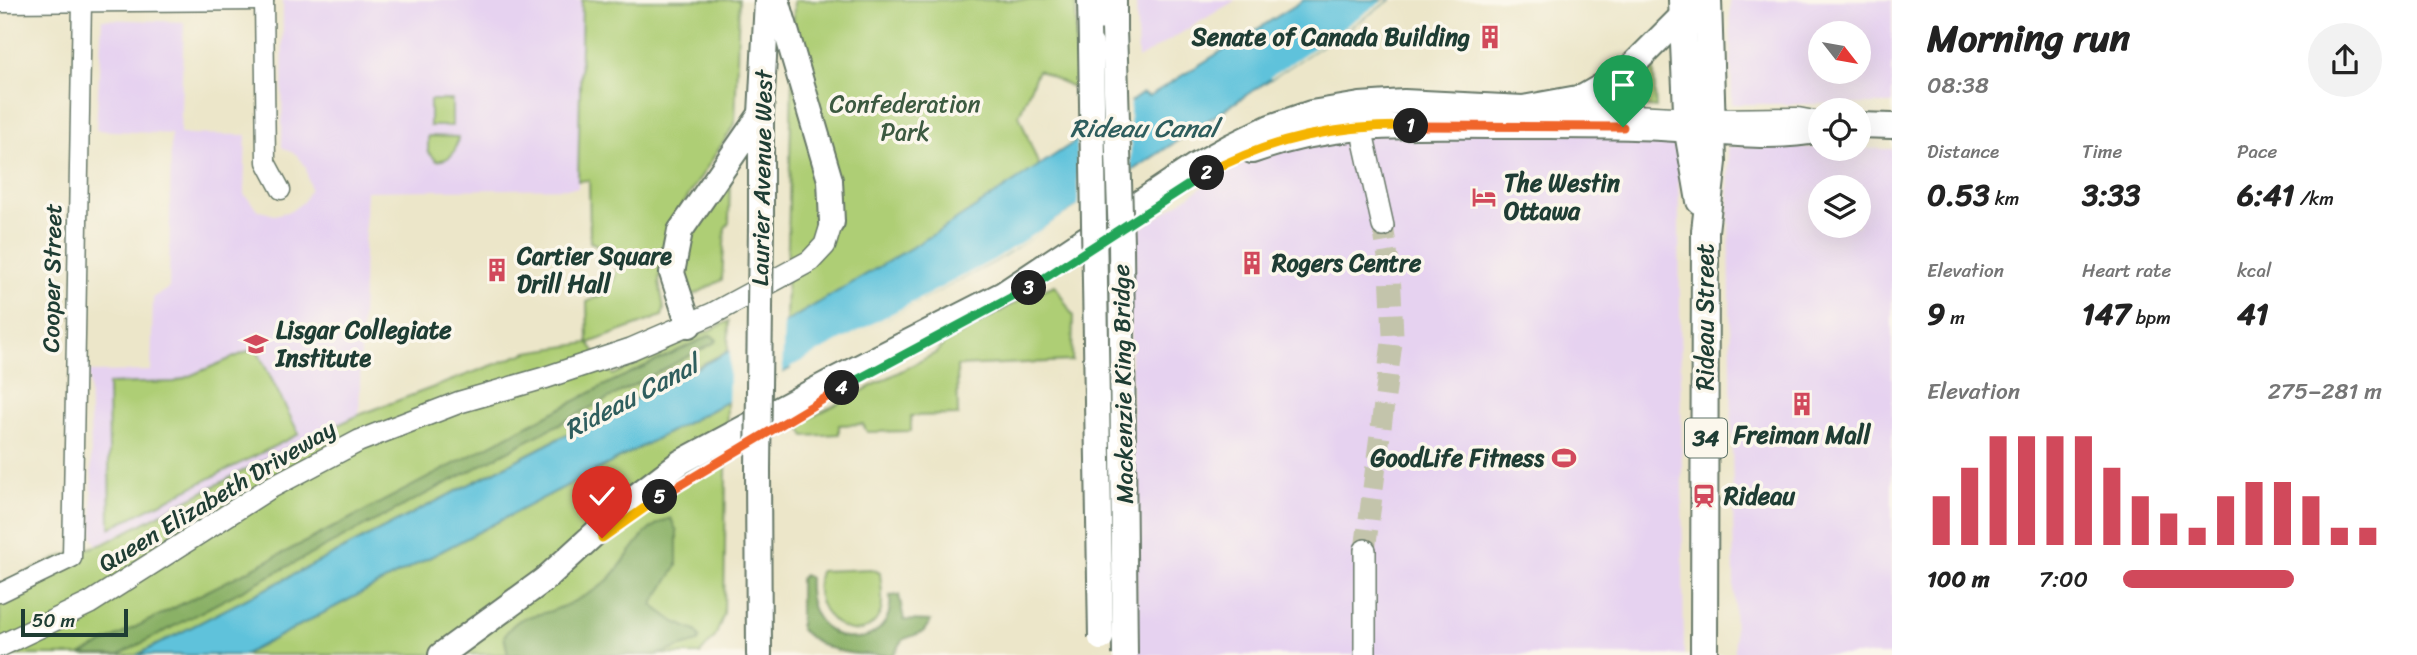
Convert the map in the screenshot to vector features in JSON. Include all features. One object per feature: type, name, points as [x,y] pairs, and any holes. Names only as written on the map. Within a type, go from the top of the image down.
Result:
[{"type":"main road","name":"Laurier Avenue West","points":[[759,655],[758,356],[761,114],[767,0]]},
{"type":"main road","points":[[777,0],[830,180],[832,222]]},
{"type":"main road","name":"Mackenzie King Bridge","points":[[1090,0],[1102,655]]},
{"type":"main road","name":"Mackenzie King Bridge","points":[[1114,0],[1121,257],[1125,655]]},
{"type":"main road","points":[[442,655],[576,553],[690,477],[818,402],[1005,303],[1197,178],[1238,156],[1275,143],[1327,130],[1361,115],[1404,102],[1523,108],[1565,102],[1600,89],[1626,72],[1683,8],[1712,1]]},
{"type":"main road","name":"Rideau Street","points":[[1700,125],[1712,1]]},
{"type":"main road","name":"Rideau Street","points":[[1683,8],[1700,125],[1705,231],[1704,655]]},
{"type":"main road","points":[[689,325],[672,273],[678,238],[685,220],[761,114]]},
{"type":"main road","points":[[1361,115],[1623,127],[1700,125],[1800,134],[1808,132]]},
{"type":"main road","points":[[1871,125],[1892,126]]},
{"type":"street","points":[[0,3],[264,0],[265,162],[281,190]]},
{"type":"street","name":"Cooper Street","points":[[0,593],[72,558],[82,1]]},
{"type":"street","points":[[1523,108],[1700,125],[1798,117],[1808,119]]},
{"type":"street","points":[[1361,115],[1383,226]]},
{"type":"street","name":"Queen Elizabeth Driveway","points":[[0,646],[90,603],[270,488],[359,441],[439,409],[580,366],[689,325],[810,261],[825,244],[832,222]]},
{"type":"street","points":[[1365,550],[1365,655]]},
{"type":"shaded area","points":[[283,0],[582,0],[578,188],[366,191],[359,415],[97,545],[93,539],[89,372],[151,371],[153,298],[169,288],[171,134],[96,130],[102,19],[184,22],[180,134],[246,135],[244,194],[258,210],[274,215],[291,211],[303,202],[310,189],[306,168],[297,155],[282,147]]},
{"type":"shaded area","points":[[1136,0],[1236,0],[1138,59]]},
{"type":"shaded area","points":[[1730,0],[1892,0],[1892,104],[1871,104],[1871,98],[1808,98],[1808,104],[1732,104]]},
{"type":"shaded area","points":[[1400,131],[1678,132],[1684,655],[1138,655],[1128,237],[1235,165],[1286,148]]},
{"type":"shaded area","points":[[1728,146],[1808,147],[1808,161],[1871,161],[1871,149],[1892,149],[1892,655],[1735,655]]},
{"type":"green space","points":[[582,0],[739,0],[735,124],[673,220],[665,241],[659,281],[664,309],[662,316],[589,343],[613,375],[729,321],[728,351],[137,655],[0,655],[0,585],[63,556],[103,544],[264,460],[359,415],[528,352],[588,343],[587,302],[610,290],[617,270],[607,252],[590,242],[589,180],[578,181]]},
{"type":"green space","name":"Confederation Park","points":[[794,0],[1076,0],[1076,89],[1038,70],[1019,115],[1039,166],[941,230],[786,322]]},
{"type":"green space","points":[[1653,61],[1656,108],[1604,99],[1620,91]]},
{"type":"green space","points":[[430,100],[452,100],[452,126],[430,126]]},
{"type":"green space","points":[[428,136],[458,137],[453,154],[447,159],[437,161],[428,152]]},
{"type":"green space","points":[[730,173],[729,223],[725,228],[722,280],[690,297],[685,281],[688,248],[703,216]]},
{"type":"green space","points":[[1055,285],[1073,316],[1072,361],[957,366],[958,415],[911,416],[911,431],[867,432],[863,424],[839,425],[839,434],[805,436],[798,424],[936,353],[944,344],[1024,298]]},
{"type":"green space","points":[[711,335],[717,340],[714,343],[119,655],[80,655],[309,540],[609,383]]},
{"type":"green space","points":[[256,348],[299,434],[110,528],[108,384],[175,382]]},
{"type":"green space","points":[[727,402],[724,614],[715,637],[700,654],[243,655]]},
{"type":"green space","points":[[671,518],[677,532],[677,566],[652,605],[675,622],[696,631],[700,638],[698,642],[656,655],[508,655],[504,636],[517,622],[564,606],[598,588],[617,570],[648,530]]},
{"type":"green space","points":[[872,569],[880,573],[881,611],[873,624],[862,630],[850,630],[838,625],[821,603],[818,588],[820,571]]},
{"type":"green space","points":[[804,575],[809,578],[811,603],[820,622],[834,633],[850,638],[866,637],[879,629],[888,615],[890,596],[899,595],[904,620],[931,621],[923,632],[904,639],[893,655],[854,654],[832,649],[810,638],[800,629],[800,579]]},
{"type":"water","name":"Rideau Canal","points":[[1304,0],[1390,0],[994,262],[243,655],[137,655],[786,322],[941,230],[1076,141],[1143,93],[1149,96]]},
{"type":"pier","points":[[1384,0],[1390,0],[1271,79],[1270,77]]},
{"type":"pier","points":[[1130,97],[1131,176],[994,262],[792,370],[790,367],[993,260],[1078,206],[1077,137]]},
{"type":"pier","points":[[784,319],[782,378],[728,405],[730,346]]},
{"type":"tunnel","points":[[1365,550],[1393,335],[1390,270],[1383,226]]},
{"type":"place","name":"Senate of Canada Building","points":[[1490,37]]},
{"type":"place","name":"The Westin Ottawa","points":[[1484,197]]},
{"type":"place","name":"Rogers Centre","points":[[1252,263]]},
{"type":"place","name":"Cartier Square Drill Hall","points":[[497,270]]},
{"type":"place","name":"Lisgar Collegiate Institute","points":[[256,344]]},
{"type":"place","name":"Freiman Mall","points":[[1802,404]]},
{"type":"place","name":"GoodLife Fitness","points":[[1564,458]]},
{"type":"place","name":"Rideau","points":[[1704,496]]},
{"type":"route","points":[[602,538],[690,477],[841,388],[1005,303],[1197,178],[1238,156],[1304,134],[1362,126],[1623,127]]}]
